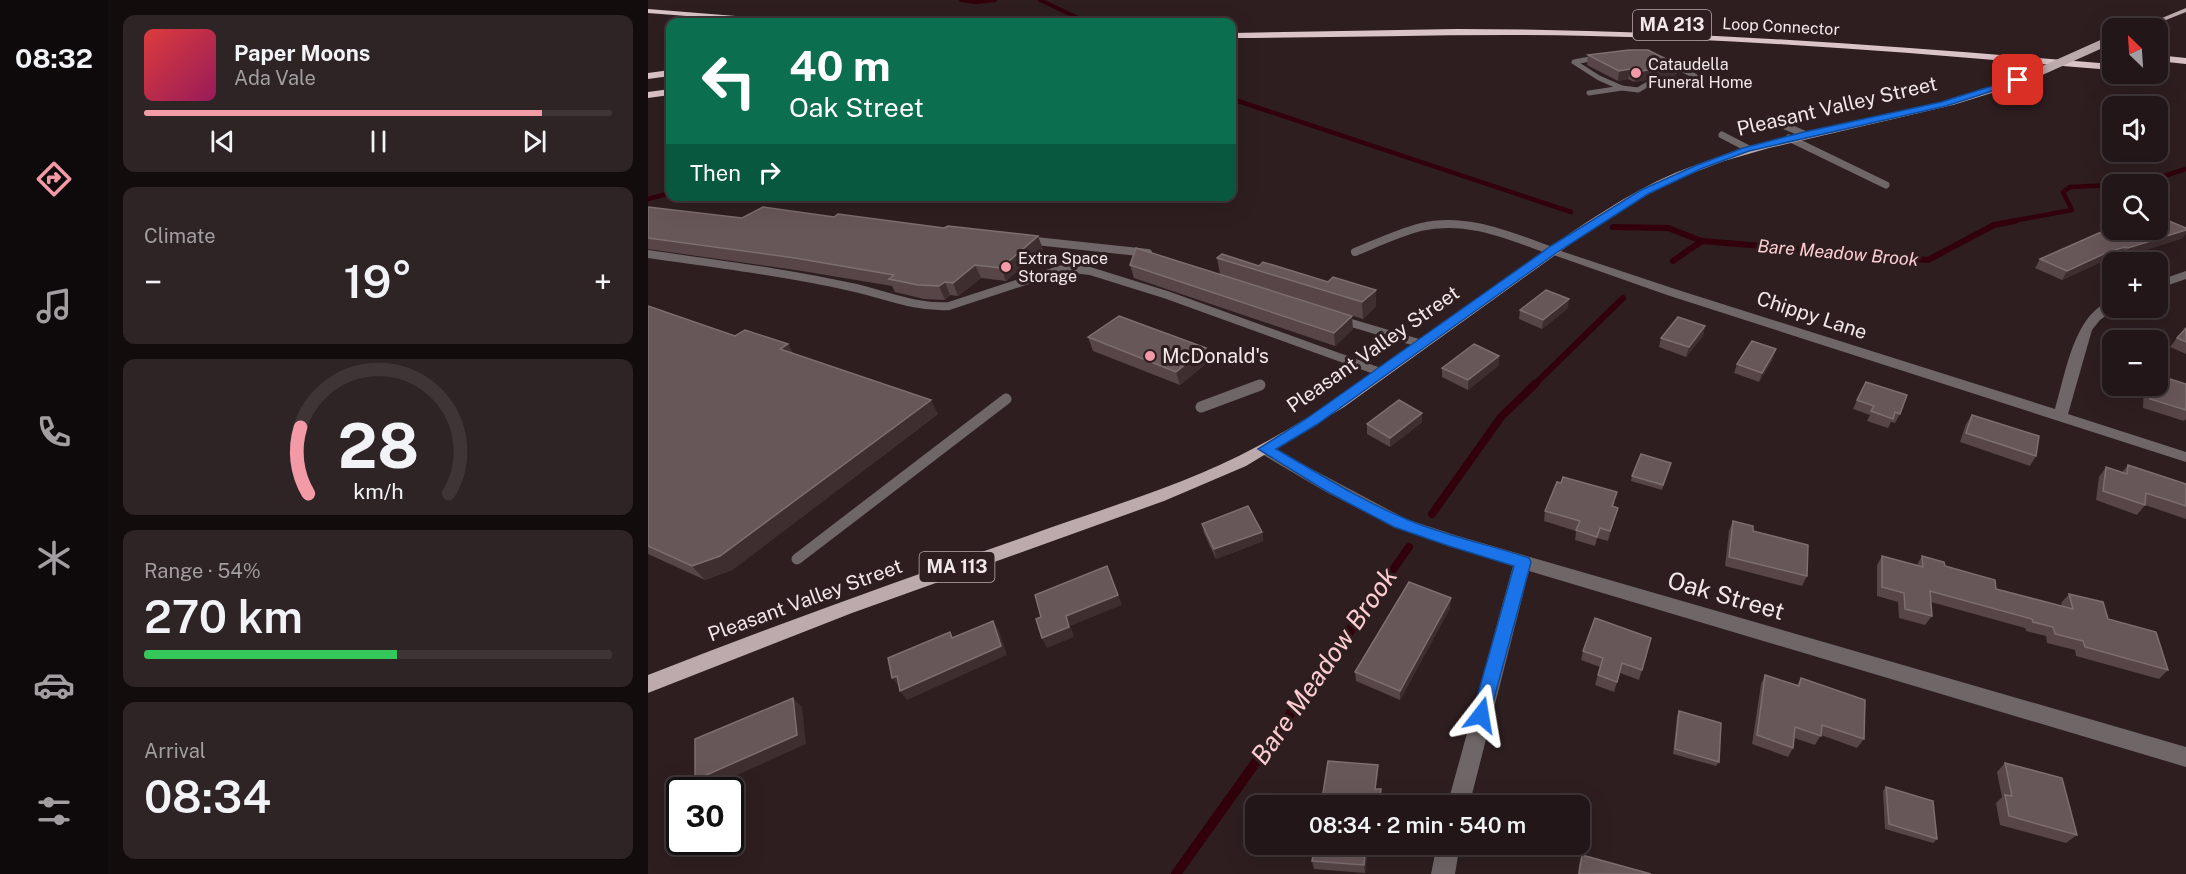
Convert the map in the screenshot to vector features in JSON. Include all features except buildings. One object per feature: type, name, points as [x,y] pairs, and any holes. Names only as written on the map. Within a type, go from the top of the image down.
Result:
[{"type":"highway","points":[[648,11],[736,18]]},
{"type":"highway","name":"Loop Connector","points":[[1236,36],[1490,31],[1591,33],[1782,41],[2102,66]]},
{"type":"highway","points":[[2066,51],[2100,53]]},
{"type":"highway","points":[[2168,59],[2186,61]]},
{"type":"highway","points":[[648,76],[666,74]]},
{"type":"highway","points":[[648,89],[666,87]]},
{"type":"highway","points":[[648,95],[666,93]]},
{"type":"main road","points":[[2166,18],[2186,10]]},
{"type":"main road","name":"Pleasant Valley Street","points":[[648,684],[797,625],[1188,485],[1265,449],[1311,422],[1383,373],[1552,251],[1645,192],[1715,160],[1804,134],[1965,98],[2038,72],[2102,44]]},
{"type":"street","name":"Chippy Lane","points":[[1552,251],[1671,292],[2186,457]]},
{"type":"street","points":[[2168,281],[2186,275]]},
{"type":"street","points":[[2060,417],[2086,329],[2102,312]]},
{"type":"street","name":"Oak Street","points":[[1265,449],[1332,488],[1400,523],[1455,542],[2186,756]]},
{"type":"street","points":[[1461,795],[1523,562]]},
{"type":"street","points":[[1443,874],[1447,855]]},
{"type":"lane","points":[[1608,56],[1574,62],[1599,78],[1622,88]]},
{"type":"lane","points":[[1661,60],[1695,76],[1691,80],[1669,80]]},
{"type":"lane","points":[[1589,93],[1622,88],[1638,90],[1643,84],[1648,84]]},
{"type":"lane","points":[[1769,119],[1804,134]]},
{"type":"lane","points":[[1722,135],[1749,149]]},
{"type":"lane","points":[[1789,138],[1886,184]]},
{"type":"lane","points":[[1355,252],[1427,225],[1441,223],[1472,225],[1552,251]]},
{"type":"lane","points":[[1011,238],[1136,250],[1155,256]]},
{"type":"lane","points":[[648,254],[875,292],[892,300],[932,309],[949,306],[1065,268],[1089,271],[1178,299],[1383,373]]},
{"type":"lane","points":[[1328,316],[1422,344]]},
{"type":"lane","points":[[1201,407],[1260,385]]},
{"type":"lane","points":[[797,560],[1006,399]]},
{"type":"waterway","points":[[961,0],[976,2],[995,0]]},
{"type":"waterway","points":[[1040,0],[1076,17]]},
{"type":"waterway","points":[[1236,100],[1571,212]]},
{"type":"waterway","name":"Bare Meadow Brook","points":[[2168,175],[2186,169]]},
{"type":"waterway","name":"Bare Meadow Brook","points":[[2007,222],[2072,210],[2063,192],[2070,187],[2102,185]]},
{"type":"waterway","points":[[648,199],[666,194]]},
{"type":"waterway","name":"Bare Meadow Brook","points":[[1702,241],[1928,260],[1994,225],[2015,221]]},
{"type":"waterway","points":[[1613,227],[1668,228],[1702,241]]},
{"type":"waterway","name":"Bare Meadow Brook","points":[[1673,261],[1702,241]]},
{"type":"waterway","name":"Bare Meadow Brook","points":[[1533,386],[1623,298]]},
{"type":"waterway","name":"Bare Meadow Brook","points":[[1432,514],[1501,417],[1535,384]]},
{"type":"waterway","name":"Bare Meadow Brook","points":[[1373,598],[1409,547]]},
{"type":"waterway","name":"Bare Meadow Brook","points":[[1176,874],[1374,597]]},
{"type":"place","name":"Cataudella Funeral Home","points":[[1636,73]]},
{"type":"place","name":"Extra Space Storage","points":[[1006,267]]},
{"type":"place","name":"McDonald's","points":[[1150,356]]},
{"type":"route","points":[[1481,715],[1523,562],[1400,523],[1332,488],[1265,449],[1311,422],[1555,249],[1613,210],[1645,192],[1722,157],[1804,134],[1943,104],[2018,80]]}]
